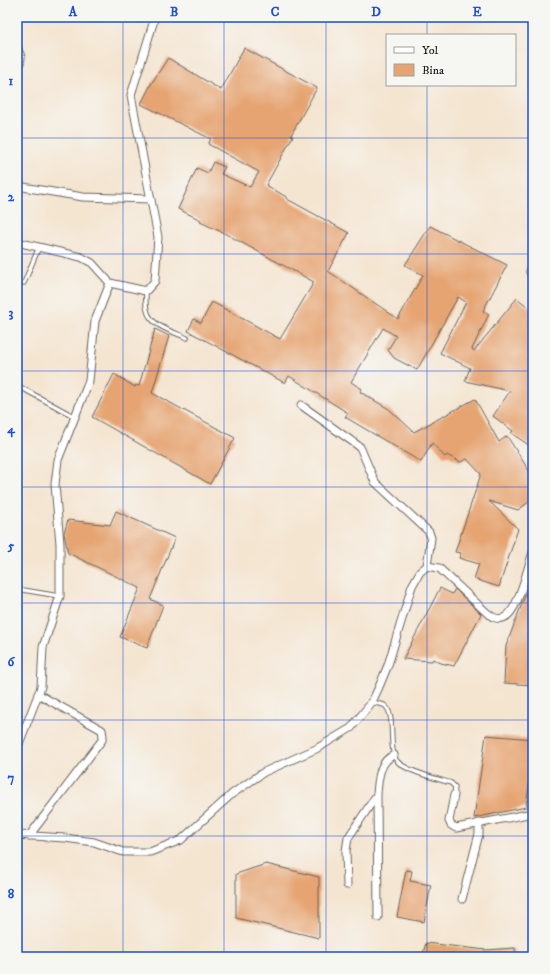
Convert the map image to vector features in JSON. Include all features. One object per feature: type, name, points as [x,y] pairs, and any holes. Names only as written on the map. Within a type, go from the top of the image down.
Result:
[{"type":"street","points":[[17,242],[81,257],[92,263],[110,283],[146,291],[156,281],[158,238],[131,95],[155,17]]},
{"type":"street","points":[[17,48],[21,57],[17,83]]},
{"type":"street","points":[[17,186],[82,197],[150,199]]},
{"type":"street","points":[[17,749],[41,687],[43,646],[60,596],[60,544],[55,484],[58,460],[89,381],[95,321],[110,283]]},
{"type":"street","points":[[17,835],[65,838],[94,842],[123,852],[150,852],[181,840],[232,794],[264,772],[316,749],[350,728],[372,702],[388,665],[412,586],[420,572],[426,566],[431,538],[429,532],[375,482],[360,447],[301,405]]},
{"type":"street","points":[[426,566],[439,568],[486,612],[494,618],[502,619],[508,616],[516,604],[533,554]]},
{"type":"street","points":[[29,836],[102,740],[103,736],[102,730],[38,694]]},
{"type":"street","points":[[378,917],[377,794],[379,776],[384,762],[387,758],[394,755]]},
{"type":"street","points":[[347,885],[346,851],[348,838],[377,794]]},
{"type":"street","points":[[454,795],[449,818],[450,825],[456,828],[533,813]]},
{"type":"street","points":[[462,899],[479,834],[479,823]]},
{"type":"lane","points":[[24,283],[39,247]]},
{"type":"lane","points":[[533,257],[528,272],[533,281]]},
{"type":"lane","points":[[146,291],[146,310],[153,321],[187,338]]},
{"type":"lane","points":[[20,387],[75,417]]},
{"type":"lane","points":[[17,589],[60,596]]},
{"type":"lane","points":[[372,702],[384,706],[389,711],[392,750],[397,761],[405,768],[451,783],[455,787],[454,795]]},
{"type":"building","points":[[244,48],[317,88],[266,185],[288,198],[287,199],[349,233],[328,271],[398,319],[423,275],[405,265],[430,226],[507,265],[483,311],[489,314],[472,349],[474,351],[517,298],[533,311],[533,351],[527,358],[533,362],[533,448],[511,433],[513,431],[493,416],[510,391],[465,381],[470,368],[440,353],[466,302],[458,297],[417,370],[394,358],[388,350],[396,336],[383,328],[351,382],[362,389],[360,392],[389,409],[414,432],[475,399],[499,442],[507,436],[533,477],[533,499],[518,510],[489,501],[518,529],[499,587],[474,579],[479,564],[459,558],[461,553],[455,552],[481,474],[467,459],[460,462],[447,455],[445,457],[432,443],[421,462],[345,417],[348,413],[289,376],[285,383],[188,331],[194,319],[201,323],[212,302],[280,339],[314,282],[178,209],[197,168],[208,173],[213,162],[225,167],[221,174],[250,187],[259,172],[208,144],[211,139],[141,104],[151,84],[168,58],[221,90]]},
{"type":"building","points":[[155,329],[169,336],[152,393],[235,438],[210,484],[92,417],[114,374],[135,387],[136,385],[139,386]]},
{"type":"building","points":[[116,511],[175,538],[150,599],[163,605],[147,648],[120,637],[140,588],[68,553],[64,533],[68,520],[110,525]]},
{"type":"building","points":[[440,588],[452,594],[455,589],[481,614],[454,666],[441,663],[433,659],[432,661],[403,659]]},
{"type":"building","points":[[526,593],[533,596],[533,685],[504,683],[506,646]]},
{"type":"building","points":[[486,735],[533,739],[533,756],[526,807],[474,818]]},
{"type":"building","points":[[266,864],[319,877],[319,938],[236,918],[236,874]]},
{"type":"building","points":[[406,870],[412,871],[410,881],[431,885],[424,922],[397,917]]},
{"type":"building","points":[[426,943],[486,950],[515,948],[516,957],[422,957]]}]
